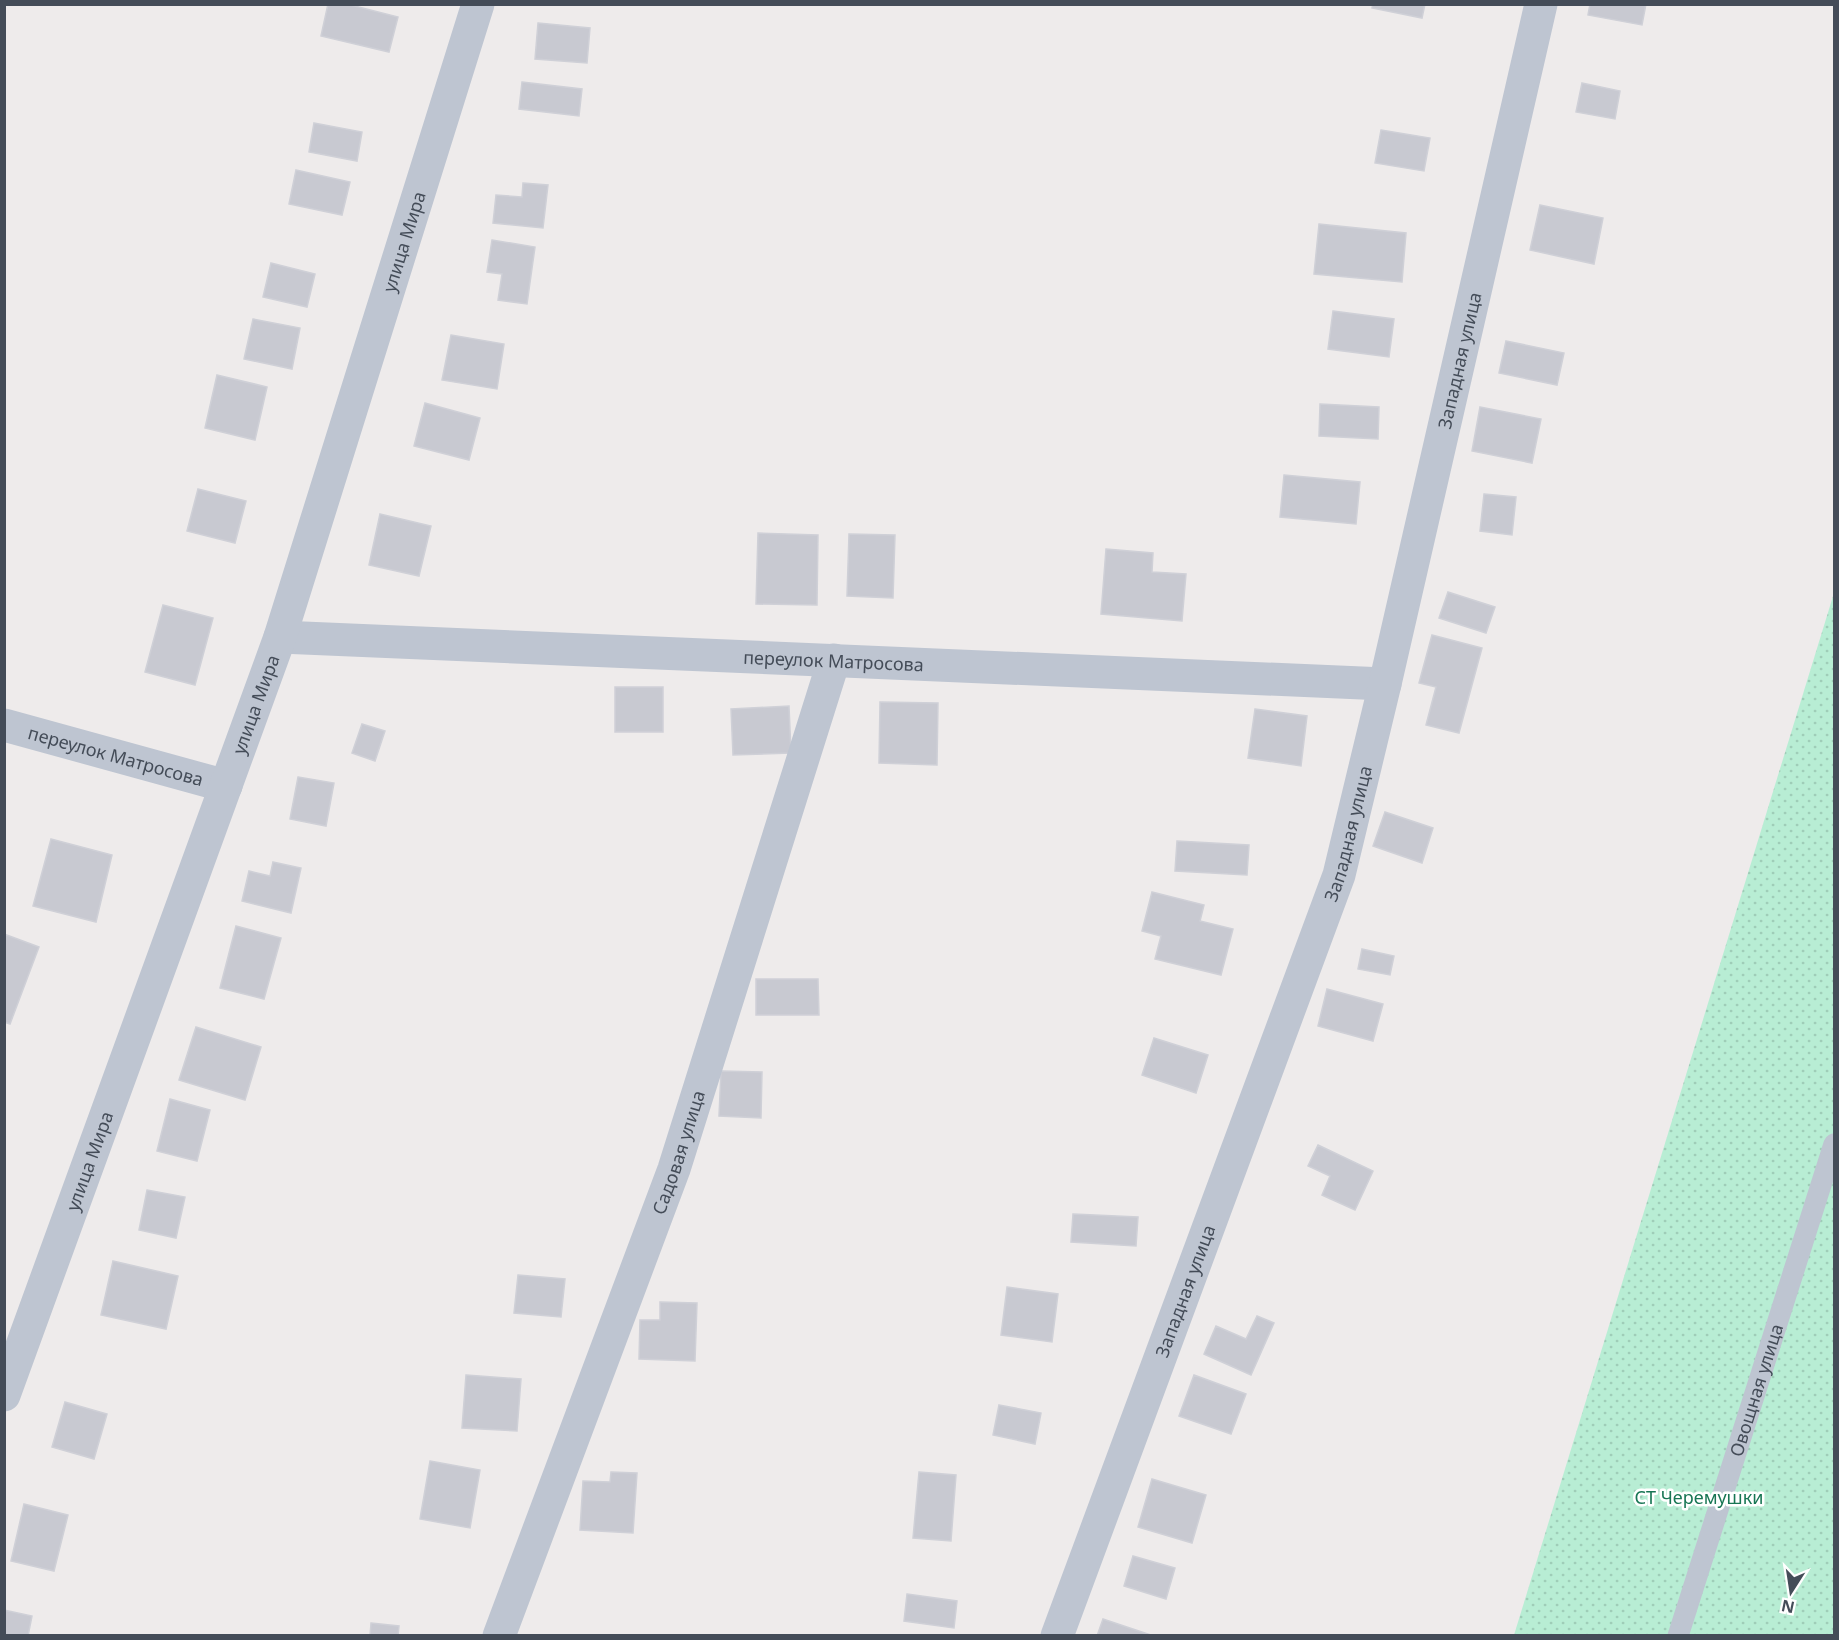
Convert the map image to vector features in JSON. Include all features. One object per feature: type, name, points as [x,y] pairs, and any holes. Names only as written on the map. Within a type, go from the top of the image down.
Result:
[{"type":"street","name":"улица Мира","points":[[4,1395],[280,637],[478,4]]},
{"type":"street","name":"Западная улица","points":[[1057,1635],[1339,875],[1386,684],[1541,4]]},
{"type":"street","name":"переулок Матросова","points":[[280,637],[1386,684]]},
{"type":"street","name":"Садовая улица","points":[[499,1635],[675,1169],[834,660]]},
{"type":"street","name":"переулок Матросова","points":[[4,725],[226,786]]},
{"type":"lane","name":"Овощная улица","points":[[1678,1635],[1834,1144]]},
{"type":"green space","name":"СТ Черемушки","points":[[1834,593],[1834,1635],[1514,1635]]},
{"type":"building","points":[[328,4],[347,4],[398,17],[389,52],[321,36]]},
{"type":"building","points":[[1373,4],[1425,4],[1422,18],[1372,8]]},
{"type":"building","points":[[1590,4],[1646,4],[1642,25],[1588,15]]},
{"type":"building","points":[[538,23],[590,28],[587,63],[535,59]]},
{"type":"building","points":[[522,82],[582,89],[579,116],[519,109]]},
{"type":"building","points":[[1582,83],[1620,91],[1615,119],[1576,112]]},
{"type":"building","points":[[314,123],[362,132],[357,161],[309,152]]},
{"type":"building","points":[[1381,130],[1430,138],[1424,171],[1375,163]]},
{"type":"building","points":[[296,170],[350,182],[342,215],[289,204]]},
{"type":"building","points":[[523,183],[548,185],[543,228],[493,223],[496,195],[522,197]]},
{"type":"building","points":[[1540,205],[1603,218],[1594,264],[1530,250]]},
{"type":"building","points":[[1319,224],[1406,233],[1402,282],[1314,274]]},
{"type":"building","points":[[492,240],[535,247],[527,304],[498,300],[502,274],[487,272]]},
{"type":"building","points":[[271,263],[315,274],[307,307],[263,297]]},
{"type":"building","points":[[1333,311],[1394,319],[1389,357],[1328,349]]},
{"type":"building","points":[[253,319],[300,328],[292,369],[244,359]]},
{"type":"building","points":[[451,335],[504,344],[497,389],[442,380]]},
{"type":"building","points":[[1506,341],[1564,353],[1557,385],[1499,373]]},
{"type":"building","points":[[217,375],[267,387],[255,440],[205,428]]},
{"type":"building","points":[[425,403],[480,418],[469,460],[414,446]]},
{"type":"building","points":[[1320,404],[1379,407],[1378,439],[1319,436]]},
{"type":"building","points":[[1480,407],[1541,419],[1532,463],[1472,451]]},
{"type":"building","points":[[1284,475],[1360,482],[1356,524],[1280,517]]},
{"type":"building","points":[[198,489],[246,501],[235,543],[187,531]]},
{"type":"building","points":[[1484,494],[1516,497],[1512,535],[1480,531]]},
{"type":"building","points":[[380,514],[431,526],[419,576],[369,565]]},
{"type":"building","points":[[758,533],[818,535],[817,605],[756,604]]},
{"type":"building","points":[[849,534],[895,535],[893,598],[847,596]]},
{"type":"building","points":[[1106,549],[1153,553],[1152,572],[1186,574],[1182,621],[1101,614]]},
{"type":"building","points":[[1448,592],[1495,607],[1486,633],[1439,618]]},
{"type":"building","points":[[163,605],[213,618],[195,685],[145,672]]},
{"type":"building","points":[[1432,635],[1482,648],[1459,733],[1426,725],[1436,687],[1419,683]]},
{"type":"building","points":[[615,687],[663,687],[663,732],[615,732]]},
{"type":"building","points":[[880,702],[938,703],[937,765],[879,763]]},
{"type":"building","points":[[789,706],[791,753],[733,755],[731,709]]},
{"type":"building","points":[[1255,709],[1307,716],[1301,766],[1248,758]]},
{"type":"building","points":[[362,724],[385,731],[375,761],[352,753]]},
{"type":"building","points":[[298,777],[334,783],[326,826],[290,819]]},
{"type":"building","points":[[1385,812],[1433,828],[1422,863],[1373,846]]},
{"type":"building","points":[[51,839],[112,855],[96,922],[33,906]]},
{"type":"building","points":[[1177,841],[1249,845],[1247,875],[1175,871]]},
{"type":"building","points":[[273,862],[301,868],[291,913],[242,901],[249,871],[270,876]]},
{"type":"building","points":[[1152,892],[1204,905],[1200,921],[1233,929],[1221,975],[1155,959],[1161,936],[1142,931]]},
{"type":"building","points":[[236,926],[281,938],[264,999],[220,988]]},
{"type":"building","points":[[4,934],[39,947],[10,1024],[4,1022]]},
{"type":"building","points":[[1362,949],[1394,956],[1390,975],[1358,969]]},
{"type":"building","points":[[756,979],[818,979],[819,1015],[756,1015]]},
{"type":"building","points":[[1327,989],[1383,1004],[1373,1041],[1318,1026]]},
{"type":"building","points":[[196,1027],[261,1047],[245,1100],[179,1080]]},
{"type":"building","points":[[1154,1038],[1208,1055],[1196,1093],[1142,1075]]},
{"type":"building","points":[[721,1071],[762,1072],[761,1118],[719,1116]]},
{"type":"building","points":[[170,1099],[210,1110],[197,1161],[157,1151]]},
{"type":"building","points":[[1318,1145],[1373,1171],[1355,1210],[1322,1195],[1330,1176],[1308,1166]]},
{"type":"building","points":[[147,1190],[185,1197],[176,1238],[139,1230]]},
{"type":"building","points":[[1073,1214],[1138,1217],[1136,1246],[1071,1242]]},
{"type":"building","points":[[113,1261],[178,1276],[166,1329],[101,1315]]},
{"type":"building","points":[[518,1275],[565,1279],[561,1317],[514,1313]]},
{"type":"building","points":[[1007,1287],[1058,1294],[1052,1342],[1001,1335]]},
{"type":"building","points":[[660,1302],[697,1303],[695,1361],[639,1359],[640,1320],[660,1320]]},
{"type":"building","points":[[1257,1316],[1274,1323],[1251,1375],[1204,1354],[1216,1326],[1246,1339]]},
{"type":"building","points":[[466,1375],[521,1379],[517,1431],[462,1428]]},
{"type":"building","points":[[1194,1375],[1246,1394],[1231,1434],[1179,1416]]},
{"type":"building","points":[[65,1402],[107,1414],[94,1459],[52,1447]]},
{"type":"building","points":[[999,1405],[1041,1413],[1035,1444],[993,1435]]},
{"type":"building","points":[[430,1461],[480,1470],[470,1528],[420,1519]]},
{"type":"building","points":[[611,1472],[637,1473],[633,1533],[580,1530],[583,1481],[610,1482]]},
{"type":"building","points":[[919,1472],[956,1475],[951,1541],[913,1538]]},
{"type":"building","points":[[1152,1479],[1206,1495],[1192,1543],[1138,1527]]},
{"type":"building","points":[[24,1504],[68,1515],[54,1571],[11,1561]]},
{"type":"building","points":[[1133,1556],[1175,1568],[1166,1599],[1124,1586]]},
{"type":"building","points":[[907,1594],[957,1601],[954,1628],[904,1621]]},
{"type":"building","points":[[4,1610],[32,1616],[28,1636],[4,1636]]},
{"type":"building","points":[[1103,1619],[1151,1635],[1151,1636],[1097,1636]]},
{"type":"building","points":[[371,1623],[399,1626],[398,1636],[370,1636]]}]
